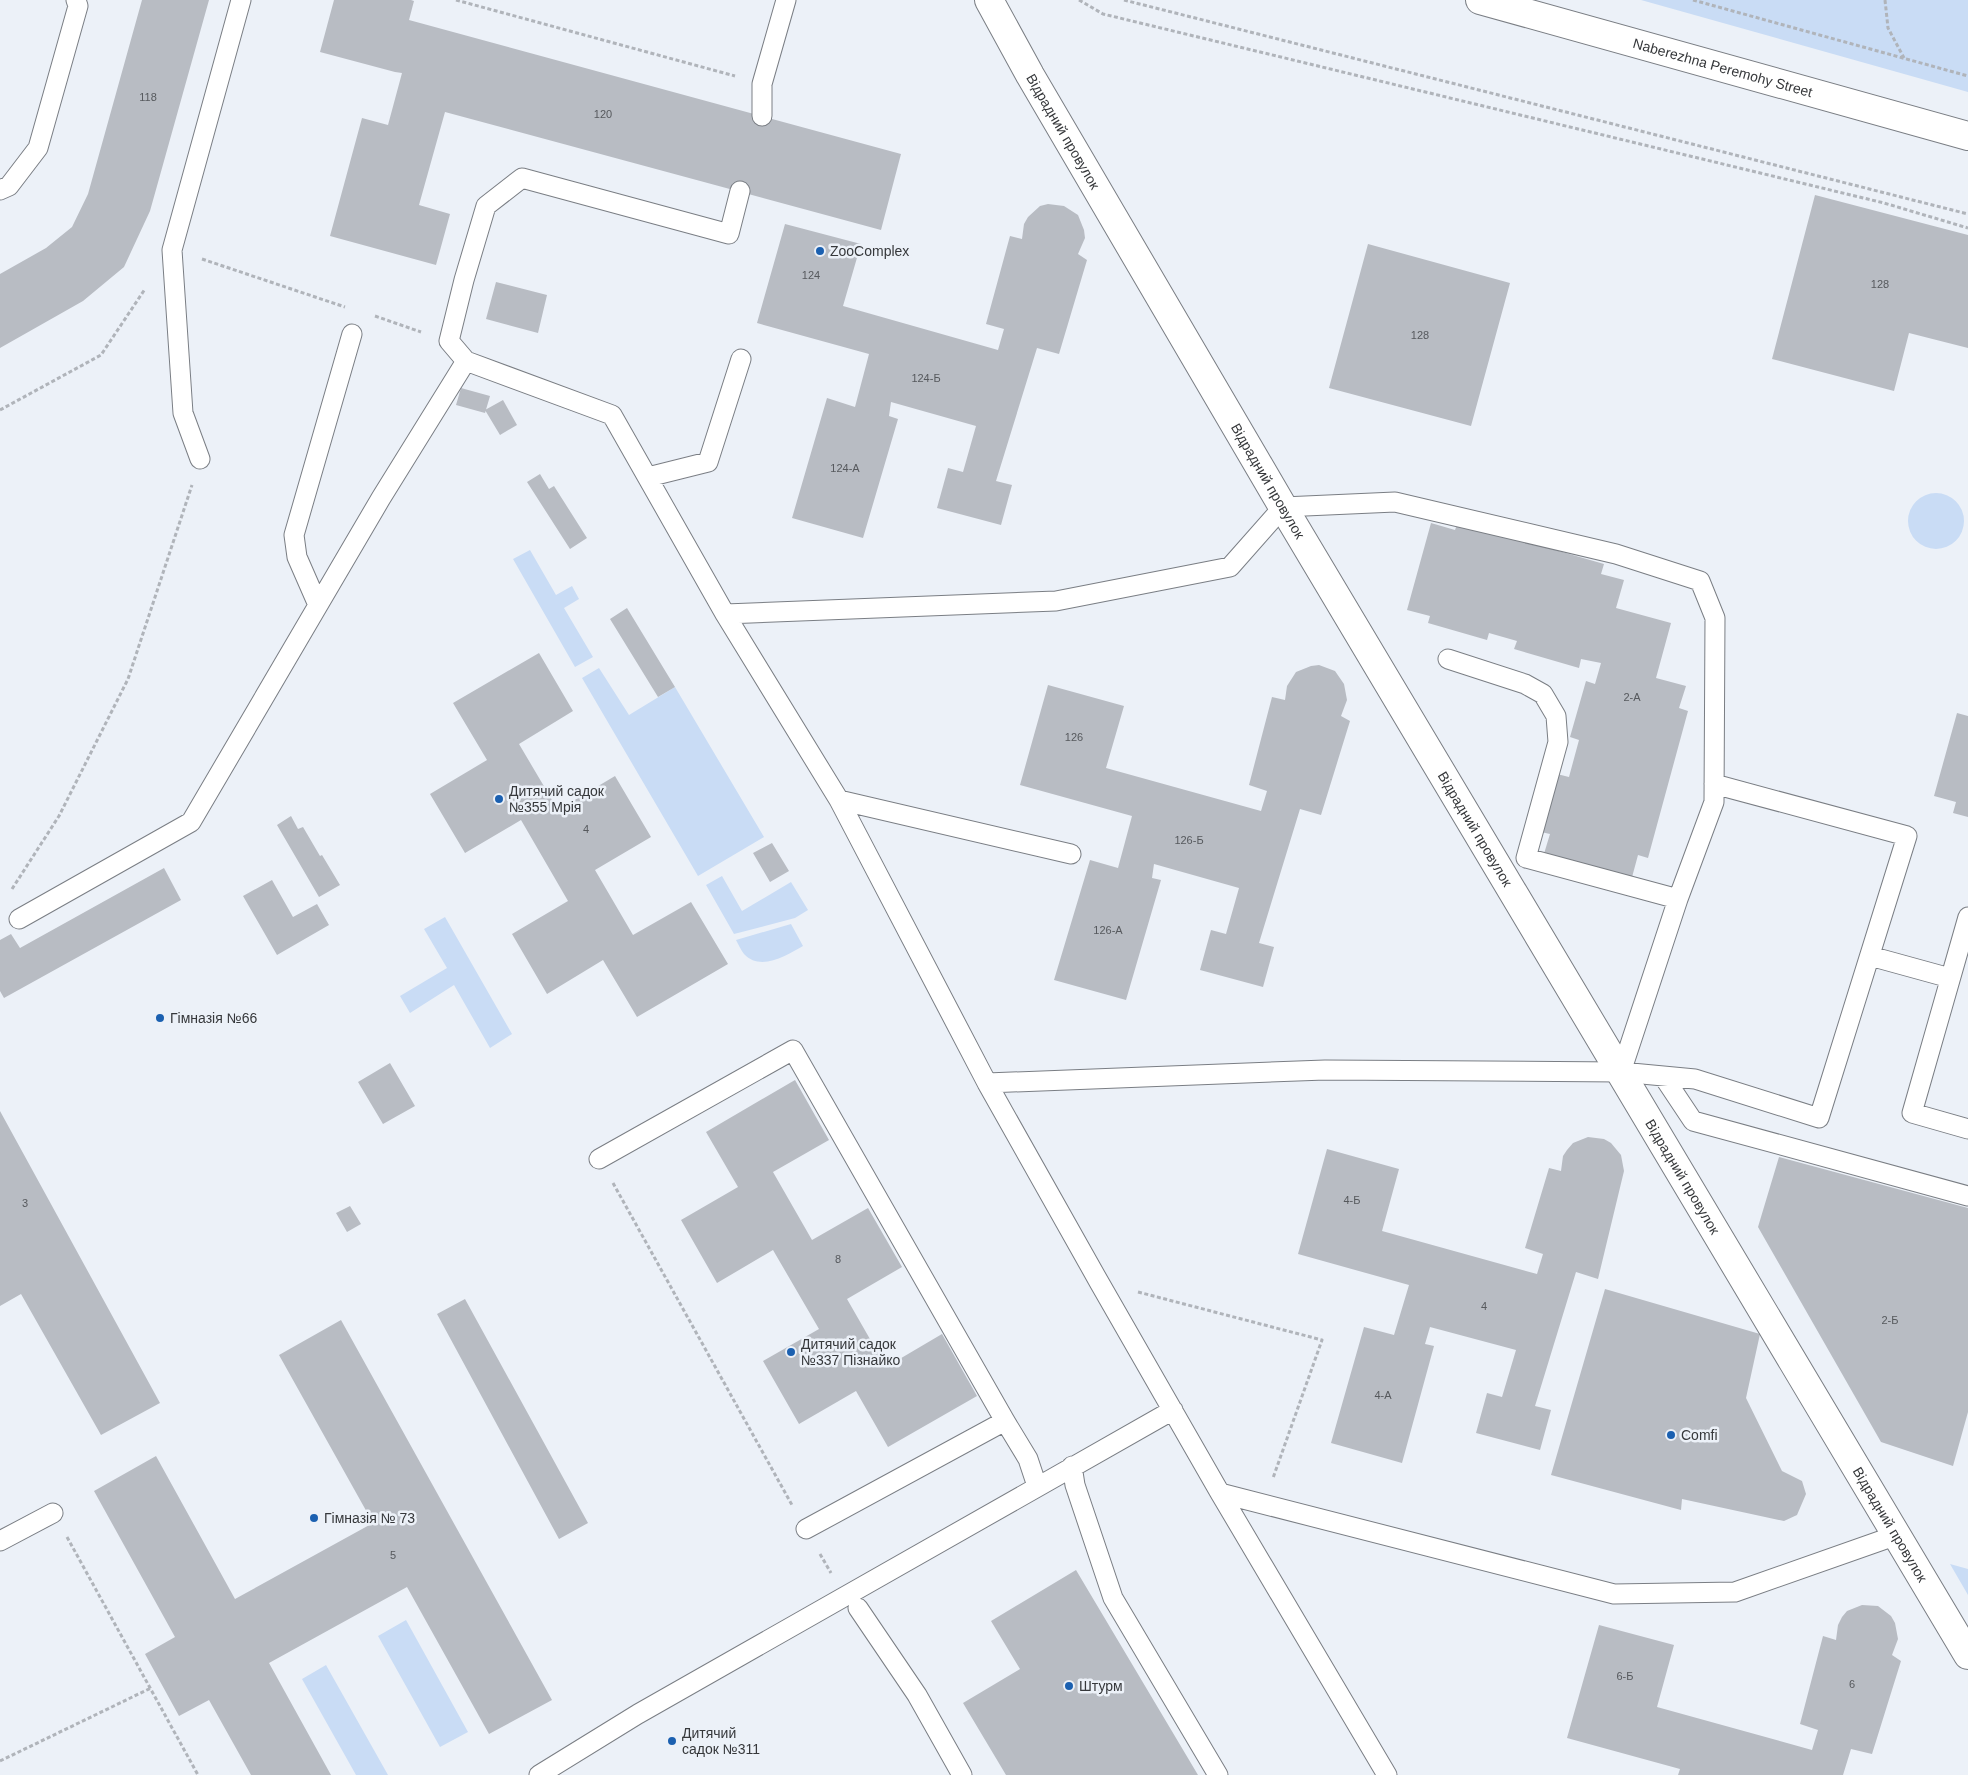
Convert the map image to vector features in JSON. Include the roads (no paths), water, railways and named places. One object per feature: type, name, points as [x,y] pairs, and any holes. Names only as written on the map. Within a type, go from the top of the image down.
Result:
[{"type":"street","name":"Відрадний провулок","points":[[989,0],[1030,75],[1283,507],[1968,1656]]},
{"type":"street","name":"Naberezhna Peremohy Street","points":[[1480,0],[1968,136]]},
{"type":"lane","points":[[0,190],[9,186],[38,148],[78,6],[76,0]]},
{"type":"lane","points":[[200,459],[183,413],[172,250],[240,0]]},
{"type":"lane","points":[[762,116],[762,84],[786,0]]},
{"type":"lane","points":[[740,191],[729,234],[522,178],[486,206],[464,280],[449,341],[466,361],[612,415],[725,614],[839,800],[987,1083],[1220,1493],[1386,1775]]},
{"type":"lane","points":[[318,604],[297,557],[294,536],[352,334]]},
{"type":"lane","points":[[648,477],[708,462],[740,359]]},
{"type":"lane","points":[[19,919],[191,822],[381,498],[466,361]]},
{"type":"lane","points":[[725,614],[1056,601],[1230,568],[1283,507],[1395,502],[1616,554],[1700,581],[1715,618],[1714,802],[1678,899],[1621,1072]]},
{"type":"lane","points":[[1448,659],[1500,674],[1525,684],[1542,694],[1556,716],[1558,742],[1526,858],[1678,899]]},
{"type":"lane","points":[[987,1083],[1325,1070],[1621,1072],[1695,1079],[1819,1118],[1907,836],[1714,784]]},
{"type":"lane","points":[[839,800],[1071,854]]},
{"type":"lane","points":[[1968,917],[1912,1113],[1968,1129]]},
{"type":"lane","points":[[1870,956],[1950,978]]},
{"type":"lane","points":[[599,1159],[793,1050],[1028,1459],[1037,1486]]},
{"type":"lane","points":[[1663,1076],[1693,1121],[1968,1196]]},
{"type":"lane","points":[[539,1775],[638,1714],[851,1603],[1037,1486],[1173,1410]]},
{"type":"lane","points":[[806,1529],[1005,1421]]},
{"type":"lane","points":[[1072,1466],[1075,1485],[1113,1598],[1218,1775]]},
{"type":"lane","points":[[1220,1493],[1614,1594],[1735,1592],[1897,1535]]},
{"type":"lane","points":[[0,1541],[53,1513]]},
{"type":"lane","points":[[851,1603],[917,1695],[962,1775]]},
{"type":"place","name":"ZooComplex","points":[[820,251]]},
{"type":"place","name":"Дитячий садок №355 Мрія","points":[[499,799]]},
{"type":"place","name":"Гімназія №66","points":[[160,1018]]},
{"type":"place","name":"Дитячий садок №337 Пізнайко","points":[[791,1352]]},
{"type":"place","name":"Comfi","points":[[1671,1435]]},
{"type":"place","name":"Гімназія № 73","points":[[314,1518]]},
{"type":"place","name":"Штурм","points":[[1069,1686]]},
{"type":"place","name":"Дитячий садок №311","points":[[672,1741]]}]
